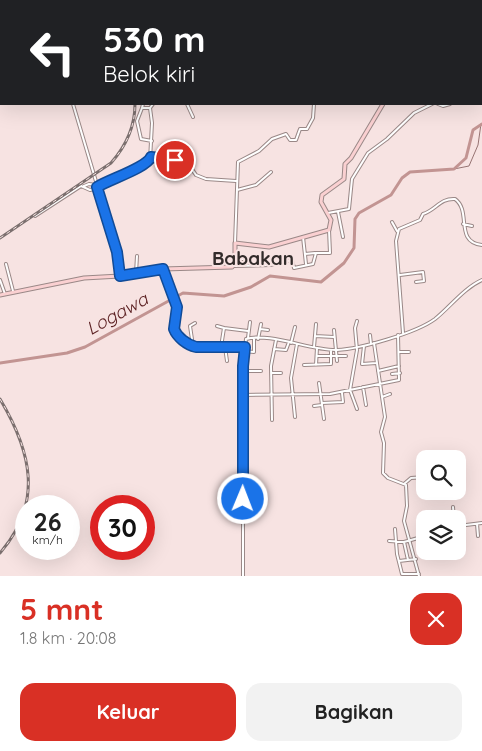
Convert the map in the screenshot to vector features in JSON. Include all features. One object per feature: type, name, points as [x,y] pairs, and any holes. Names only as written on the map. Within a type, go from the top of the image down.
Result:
[{"type":"main road","points":[[0,295],[84,278],[120,276],[163,269],[198,270],[234,266],[235,243],[266,247],[329,230],[332,222],[321,202],[322,195],[344,179],[345,164],[351,158],[382,105]]},
{"type":"street","points":[[73,105],[117,252],[120,276]]},
{"type":"street","points":[[84,186],[90,190],[111,178],[148,163],[151,157],[150,108],[152,105]]},
{"type":"street","points":[[187,105],[193,117]]},
{"type":"street","points":[[235,243],[239,161],[258,151],[272,139],[286,134],[290,140],[295,140],[300,128],[307,129],[313,118],[314,105]]},
{"type":"street","points":[[328,213],[350,208],[352,178],[368,153],[387,139],[414,113],[430,105]]},
{"type":"street","points":[[150,108],[142,108],[137,121],[141,139],[152,142]]},
{"type":"street","points":[[151,157],[189,165],[196,174],[206,179],[237,181]]},
{"type":"street","points":[[237,190],[256,185],[271,172]]},
{"type":"street","points":[[35,216],[81,186],[89,184],[97,187]]},
{"type":"street","points":[[397,231],[405,224],[420,220],[423,214],[432,211],[441,201],[449,199],[458,201],[462,207],[464,224],[469,239],[482,244]]},
{"type":"street","points":[[338,212],[343,237]]},
{"type":"street","points":[[392,222],[397,231],[403,333]]},
{"type":"street","points":[[464,224],[472,226]]},
{"type":"street","points":[[304,254],[330,253],[329,230]]},
{"type":"street","points":[[303,237],[306,264]]},
{"type":"street","points":[[234,266],[270,265],[291,260],[294,262],[294,268],[315,262],[316,253]]},
{"type":"street","points":[[136,274],[137,256]]},
{"type":"street","points":[[235,259],[243,259]]},
{"type":"street","points":[[6,264],[14,292]]},
{"type":"street","points":[[163,269],[176,302],[177,314],[174,330],[193,346],[245,347]]},
{"type":"street","points":[[400,276],[423,272],[424,281],[416,282]]},
{"type":"street","points":[[0,280],[5,294]]},
{"type":"street","points":[[248,338],[276,340],[331,350],[373,344],[398,334],[415,331],[432,321],[482,280]]},
{"type":"street","points":[[356,409],[350,390],[357,347],[355,330],[357,321]]},
{"type":"street","points":[[243,576],[243,371],[245,340],[248,338],[250,322]]},
{"type":"street","points":[[193,346],[190,326],[195,323]]},
{"type":"street","points":[[258,339],[261,324]]},
{"type":"street","points":[[316,324],[316,365]]},
{"type":"street","points":[[218,326],[248,331]]},
{"type":"street","points":[[274,348],[286,350],[295,327]]},
{"type":"street","points":[[221,346],[224,328]]},
{"type":"street","points":[[260,329],[268,330]]},
{"type":"street","points":[[334,330],[337,361]]},
{"type":"street","points":[[243,395],[291,396],[342,393],[399,380],[398,334]]},
{"type":"street","points":[[370,335],[385,417],[381,432],[384,443],[383,473],[388,478],[404,484]]},
{"type":"street","points":[[316,336],[334,337]]},
{"type":"street","points":[[244,351],[254,352],[254,338]]},
{"type":"street","points":[[272,420],[271,373],[276,340]]},
{"type":"street","points":[[295,417],[291,396],[291,378],[297,344]]},
{"type":"street","points":[[364,346],[362,364],[376,363]]},
{"type":"street","points":[[225,347],[227,361]]},
{"type":"street","points":[[304,366],[331,364],[331,350]]},
{"type":"street","points":[[399,352],[409,352]]},
{"type":"street","points":[[317,356],[332,358],[346,356]]},
{"type":"street","points":[[378,372],[399,366]]},
{"type":"street","points":[[243,371],[261,371]]},
{"type":"street","points":[[271,373],[281,373]]},
{"type":"street","points":[[392,374],[400,373]]},
{"type":"street","points":[[319,383],[324,419]]},
{"type":"street","points":[[363,387],[366,405]]},
{"type":"street","points":[[314,406],[343,402],[342,393]]},
{"type":"street","points":[[382,397],[390,394]]},
{"type":"street","points":[[404,484],[411,478],[416,478]]},
{"type":"street","points":[[399,561],[416,559],[404,518],[407,508],[404,484]]},
{"type":"street","points":[[477,524],[478,536]]},
{"type":"street","points":[[466,525],[482,524]]},
{"type":"street","points":[[395,530],[403,576],[419,575],[416,560]]},
{"type":"street","points":[[389,541],[404,542],[416,538]]},
{"type":"street","points":[[404,542],[408,560]]},
{"type":"waterway","points":[[454,169],[469,166],[478,145],[481,124]]},
{"type":"waterway","name":"Logawa","points":[[0,363],[67,353],[85,347],[183,293],[224,296],[251,287],[270,276],[321,282],[344,263],[354,248],[355,219],[359,213],[391,195],[402,178],[410,172],[454,169],[466,158],[473,130],[482,124]]},
{"type":"railway","points":[[0,238],[111,163],[129,136],[135,105]]},
{"type":"railway","points":[[0,399],[11,418],[19,438],[28,476],[28,496],[23,515],[14,534],[0,553]]},
{"type":"district","name":"Babakan","points":[[253,258]]},
{"type":"route","points":[[175,160],[151,157],[148,163],[111,178],[97,187],[117,252],[120,276],[163,269],[176,302],[177,314],[174,329],[177,335],[191,346],[196,347],[245,347],[243,366],[243,499]]}]
